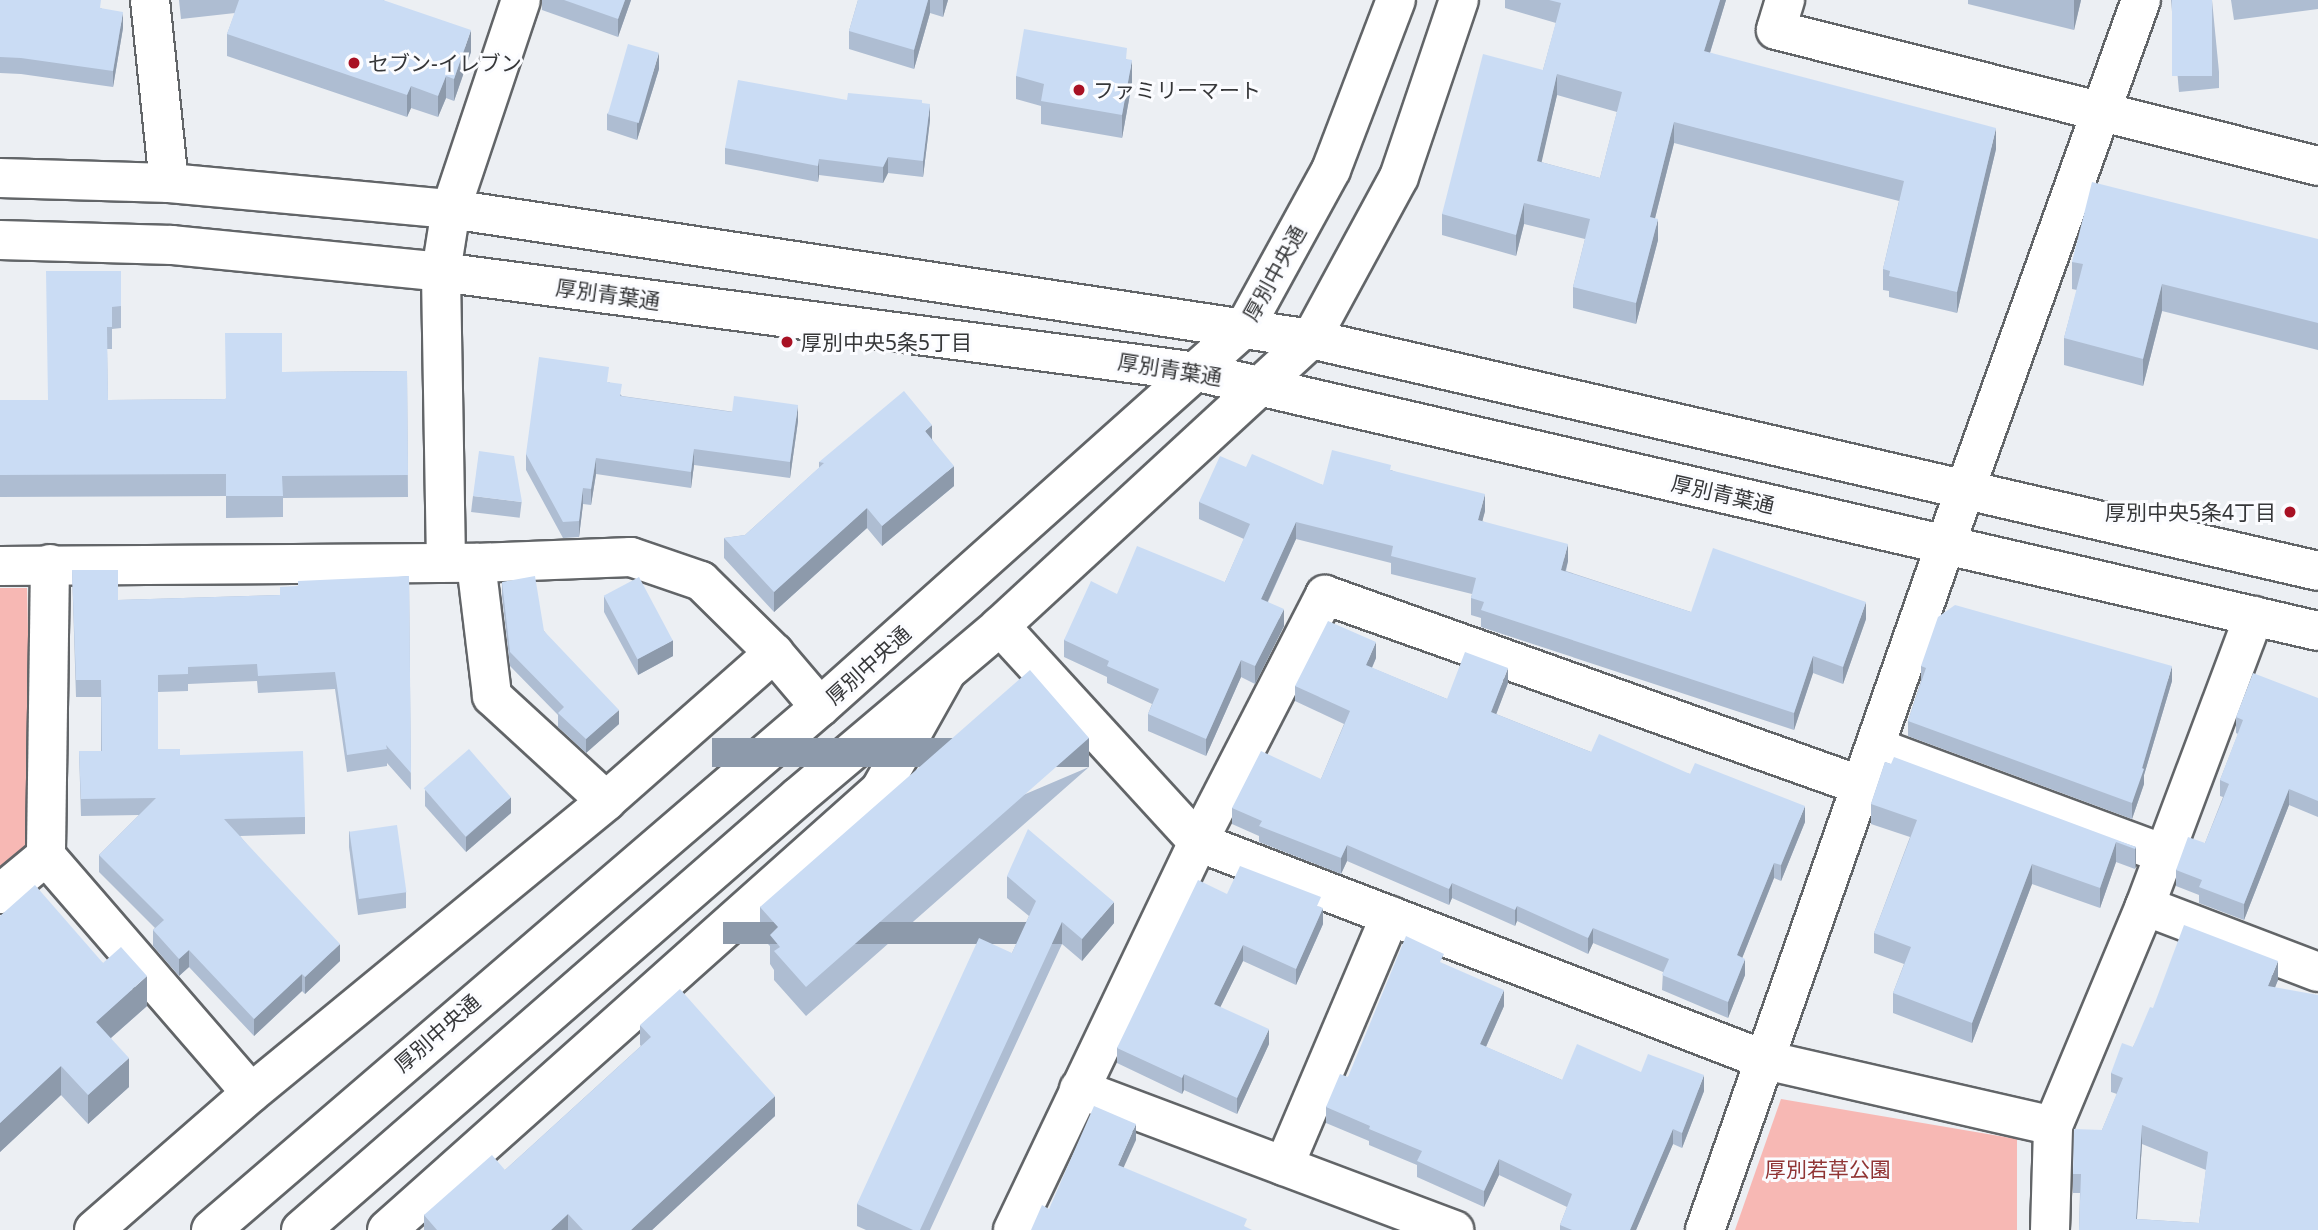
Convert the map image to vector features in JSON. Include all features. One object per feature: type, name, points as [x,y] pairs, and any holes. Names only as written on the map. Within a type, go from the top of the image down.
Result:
[{"type":"street","points":[[150,0],[169,183]]},
{"type":"street","points":[[521,0],[451,209],[441,272],[461,563],[492,696],[606,801]]},
{"type":"street","name":"厚別中央通","points":[[211,1230],[820,707],[1198,372],[1245,327],[1331,170],[1396,0]]},
{"type":"street","points":[[301,1230],[798,797],[1000,626],[1311,339],[1399,177],[1459,0]]},
{"type":"street","points":[[1785,0],[1776,30],[2318,166]]},
{"type":"street","points":[[1705,1230],[1946,543],[2141,0]]},
{"type":"street","points":[[0,178],[169,183],[451,209],[1245,327],[1311,339],[2318,571]]},
{"type":"street","name":"厚別青葉通","points":[[0,240],[172,245],[441,272],[1198,372],[1260,384],[1329,404],[1946,543],[2318,631]]},
{"type":"street","points":[[0,566],[461,563],[631,557],[701,581],[774,653],[820,707]]},
{"type":"street","points":[[50,565],[46,856],[251,1093]]},
{"type":"street","points":[[1013,1230],[1198,842],[1325,595],[1862,786]]},
{"type":"street","points":[[2050,1230],[2053,1126],[2145,906],[2254,616]]},
{"type":"street","points":[[1000,626],[1198,842],[1765,1060],[2053,1126]]},
{"type":"street","points":[[93,1230],[251,1093],[606,801],[774,653]]},
{"type":"street","points":[[387,1230],[880,790],[949,668]]},
{"type":"street","points":[[1875,747],[2164,855]]},
{"type":"street","points":[[0,894],[46,856]]},
{"type":"street","points":[[2145,906],[2318,972]]},
{"type":"street","points":[[1284,1166],[1390,916]]},
{"type":"street","points":[[1079,1089],[1454,1230]]},
{"type":"green space","points":[[0,588],[27,588],[33,849],[0,877]]},
{"type":"green space","name":"厚別若草公園","points":[[1781,1099],[2017,1139],[2017,1230],[1735,1230]]},
{"type":"building","points":[[0,0],[101,0],[100,8],[123,12],[113,71],[0,57]]},
{"type":"building","points":[[239,0],[383,0],[471,30],[454,79],[446,76],[438,96],[411,86],[407,95],[227,34]]},
{"type":"building","points":[[564,0],[625,0],[618,19]]},
{"type":"building","points":[[858,0],[928,0],[914,50],[849,31]]},
{"type":"building","points":[[1549,0],[1720,0],[1704,51],[1996,128],[1957,292],[1889,276],[1890,271],[1883,269],[1904,181],[1674,122],[1650,217],[1658,219],[1636,303],[1573,287],[1590,219],[1524,203],[1516,235],[1442,214],[1483,54],[1543,70],[1561,3]],"holes":[[[1557,74],[1622,92],[1600,178],[1537,161]]]},
{"type":"building","points":[[2172,0],[2212,0],[2212,76],[2172,76]]},
{"type":"building","points":[[1024,29],[1127,48],[1126,59],[1132,60],[1122,115],[1041,101],[1044,84],[1016,76]]},
{"type":"building","points":[[628,44],[659,53],[639,123],[608,114]]},
{"type":"building","points":[[738,80],[847,100],[848,93],[922,100],[922,103],[930,104],[923,161],[888,157],[883,167],[819,159],[818,166],[725,148]]},
{"type":"building","points":[[2092,182],[2318,239],[2318,323],[2162,284],[2143,359],[2064,338],[2083,264],[2072,262]]},
{"type":"building","points":[[46,271],[121,271],[121,306],[112,307],[112,327],[107,327],[108,400],[226,399],[225,333],[282,333],[282,372],[407,371],[408,475],[282,476],[283,496],[226,496],[226,474],[0,475],[0,400],[48,400]]},
{"type":"building","points":[[539,357],[609,367],[607,382],[622,384],[620,396],[732,412],[734,396],[798,405],[790,462],[694,449],[691,472],[596,458],[591,489],[583,488],[579,521],[563,522],[526,454]]},
{"type":"building","points":[[904,391],[932,425],[925,431],[954,466],[882,526],[867,508],[774,592],[724,538],[745,535],[824,463],[819,462]]},
{"type":"building","points":[[1332,450],[1391,465],[1390,470],[1485,494],[1478,520],[1568,544],[1561,570],[1691,612],[1713,548],[1866,602],[1843,667],[1813,656],[1794,713],[1481,610],[1484,602],[1471,598],[1476,578],[1391,556],[1393,546],[1296,522],[1261,599],[1284,609],[1255,666],[1241,660],[1206,739],[1148,714],[1159,689],[1107,666],[1109,661],[1064,640],[1091,581],[1117,594],[1137,546],[1225,582],[1250,524],[1199,502],[1220,456],[1246,467],[1252,454],[1323,485]]},
{"type":"building","points":[[479,451],[514,456],[522,502],[473,496]]},
{"type":"building","points":[[72,570],[118,570],[118,600],[280,595],[280,587],[298,586],[298,581],[409,576],[411,773],[386,745],[387,749],[347,755],[335,672],[258,676],[257,664],[188,667],[188,674],[158,675],[158,749],[180,749],[180,755],[303,751],[305,817],[224,819],[340,944],[305,977],[302,974],[254,1019],[189,950],[179,959],[153,930],[164,920],[99,855],[156,798],[81,799],[79,751],[102,751],[101,680],[76,680]]},
{"type":"building","points":[[535,576],[544,631],[619,710],[586,739],[558,713],[564,707],[510,652],[502,582]]},
{"type":"building","points":[[639,577],[673,641],[637,659],[604,596]]},
{"type":"building","points":[[1955,605],[2172,666],[2132,803],[1908,721],[1926,668],[1921,666],[1938,617]]},
{"type":"building","points":[[1328,621],[1376,642],[1366,665],[1447,699],[1465,652],[1508,668],[1491,712],[1591,752],[1599,734],[1690,774],[1695,763],[1805,806],[1781,865],[1774,863],[1737,955],[1745,959],[1728,1002],[1662,975],[1669,959],[1593,928],[1588,938],[1517,906],[1515,910],[1452,883],[1449,889],[1347,845],[1341,858],[1259,826],[1262,821],[1232,808],[1261,751],[1321,779],[1350,711],[1295,686]]},
{"type":"building","points":[[1030,670],[1089,738],[806,987],[774,951],[780,947],[770,935],[778,927],[760,907]]},
{"type":"building","points":[[2253,673],[2318,698],[2318,801],[2289,789],[2244,904],[2199,887],[2202,880],[2176,870],[2188,837],[2205,843],[2229,784],[2220,780],[2243,720],[2236,717]]},
{"type":"building","points":[[469,749],[511,797],[466,837],[424,788]]},
{"type":"building","points":[[1894,757],[2136,847],[2135,849],[2116,842],[2100,888],[2032,864],[1972,1023],[1893,993],[1911,947],[1874,933],[1917,820],[1871,804],[1885,762],[1891,764]]},
{"type":"building","points":[[397,825],[406,892],[359,899],[349,832]]},
{"type":"building","points":[[1028,829],[1114,902],[1082,939],[1062,922],[920,1230],[913,1230],[857,1204],[979,938],[1012,953],[1036,901],[1007,876]]},
{"type":"building","points":[[1240,866],[1321,897],[1317,906],[1323,908],[1296,969],[1243,945],[1214,1004],[1269,1029],[1237,1098],[1184,1074],[1182,1078],[1117,1048],[1198,880],[1227,894]]},
{"type":"building","points":[[35,885],[103,963],[121,947],[147,976],[96,1022],[129,1058],[88,1095],[61,1066],[0,1123],[0,916]]},
{"type":"building","points":[[2184,925],[2278,961],[2268,986],[2318,995],[2318,1230],[2079,1230],[2081,1174],[2073,1174],[2074,1129],[2102,1130],[2123,1078],[2111,1073],[2122,1043],[2133,1047],[2150,1007],[2153,1008]],"holes":[[[2142,1125],[2208,1152],[2199,1223],[2136,1219]]]},
{"type":"building","points":[[1406,936],[1444,954],[1440,962],[1504,990],[1480,1044],[1562,1080],[1577,1044],[1641,1072],[1648,1054],[1704,1075],[1682,1133],[1673,1129],[1630,1230],[1572,1230],[1560,1225],[1572,1194],[1499,1159],[1484,1191],[1417,1161],[1422,1151],[1326,1107],[1340,1074],[1348,1077]]},
{"type":"building","points":[[680,989],[775,1096],[631,1230],[583,1230],[568,1214],[551,1230],[437,1230],[424,1215],[492,1155],[505,1170],[651,1037],[640,1025]]},
{"type":"building","points":[[1094,1106],[1136,1124],[1118,1165],[1247,1219],[1244,1226],[1252,1230],[1031,1230],[1042,1205],[1049,1209]]},
{"type":"place","name":"セブン-イレブン","points":[[354,63]]},
{"type":"place","name":"ファミリーマート","points":[[1079,90]]},
{"type":"place","name":"厚別中央5条5丁目","points":[[787,342]]},
{"type":"place","name":"厚別中央5条4丁目","points":[[2290,512]]}]
